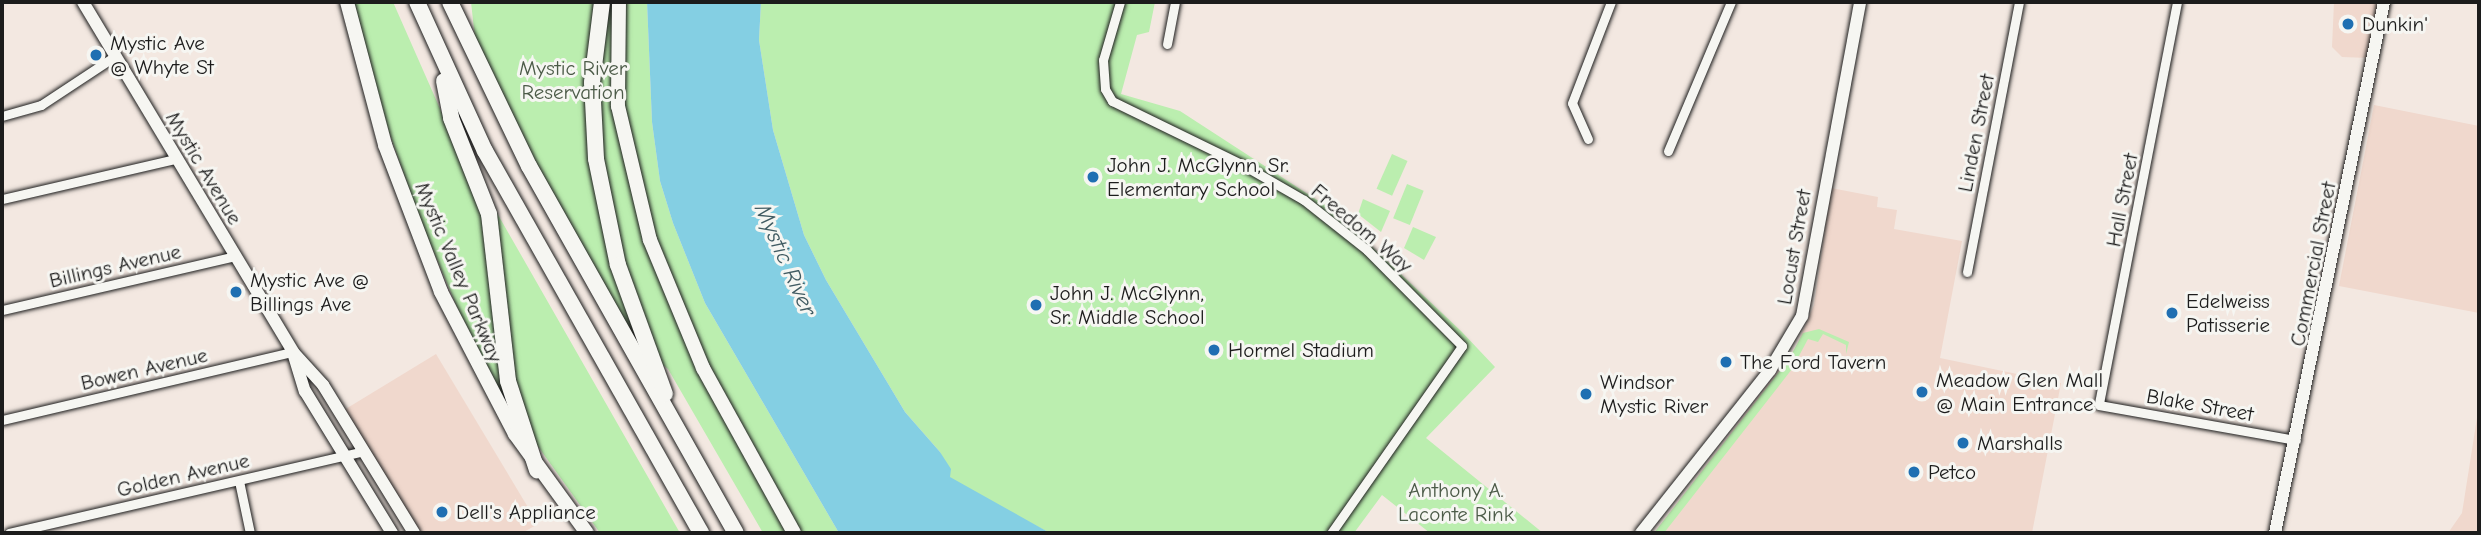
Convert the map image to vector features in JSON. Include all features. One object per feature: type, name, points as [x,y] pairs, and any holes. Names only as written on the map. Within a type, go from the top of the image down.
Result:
[{"type":"highway","points":[[417,2],[439,54],[505,187],[701,533]]},
{"type":"highway","points":[[450,2],[510,132],[736,533]]},
{"type":"highway","points":[[602,2],[591,100],[600,182],[618,265],[656,359],[670,417]]},
{"type":"highway","points":[[439,54],[451,118],[489,214],[508,381],[537,470]]},
{"type":"main road","name":"Mystic Valley Parkway","points":[[346,2],[373,107],[419,238],[484,382],[537,470],[587,533]]},
{"type":"main road","points":[[619,2],[618,106],[644,222],[703,368],[794,533]]},
{"type":"street","name":"Mystic Avenue","points":[[83,2],[293,352],[323,385],[414,533]]},
{"type":"street","name":"Freedom Way","points":[[1120,2],[1103,60],[1105,89],[1112,101],[1243,165],[1304,200],[1367,250],[1462,346],[1331,533]]},
{"type":"street","points":[[1167,44],[1175,2]]},
{"type":"street","points":[[1588,139],[1572,103],[1611,2]]},
{"type":"street","points":[[1668,151],[1731,2]]},
{"type":"street","name":"Locust Street","points":[[1642,533],[1770,370],[1802,316],[1860,2]]},
{"type":"street","name":"Linden Street","points":[[1967,272],[2020,2]]},
{"type":"street","name":"Hall Street","points":[[2099,405],[2176,2]]},
{"type":"street","name":"Commercial Street","points":[[2275,533],[2384,2]]},
{"type":"street","points":[[2,116],[41,105],[115,56]]},
{"type":"street","points":[[2,199],[175,159]]},
{"type":"street","name":"Billings Avenue","points":[[2,310],[235,257]]},
{"type":"street","name":"Mystic Avenue","points":[[293,352],[305,391],[392,533]]},
{"type":"street","name":"Bowen Avenue","points":[[2,420],[293,352]]},
{"type":"street","name":"Blake Street","points":[[2099,405],[2295,440]]},
{"type":"street","name":"Golden Avenue","points":[[9,533],[363,451]]},
{"type":"street","points":[[239,481],[250,533]]},
{"type":"shaded area","points":[[2334,2],[2380,2],[2369,58],[2342,57],[2332,47]]},
{"type":"shaded area","points":[[2374,105],[2479,126],[2479,313],[2339,286]]},
{"type":"shaded area","points":[[1831,188],[1878,197],[1877,207],[1897,210],[1894,229],[1962,241],[1940,358],[2061,383],[2032,533],[1654,533],[1795,349],[1814,305]]},
{"type":"shaded area","points":[[436,354],[538,524],[522,533],[420,533],[344,410]]},
{"type":"shaded area","points":[[2479,405],[2479,533],[2448,533],[2462,513]]},
{"type":"green space","points":[[354,2],[393,2],[449,129],[680,533],[600,533],[504,399],[457,307],[418,214],[383,115]]},
{"type":"green space","name":"Mystic River Reservation","points":[[471,2],[647,2],[652,122],[660,181],[673,223],[705,303],[839,533],[763,533],[668,369],[645,351],[597,278],[530,158],[476,47]]},
{"type":"green space","name":"Anthony A. Laconte Rink","points":[[761,2],[1155,2],[1149,32],[1137,35],[1121,94],[1180,111],[1334,211],[1461,331],[1495,367],[1426,438],[1543,533],[1430,533],[1382,495],[1354,533],[1050,533],[949,477],[940,452],[905,412],[826,280],[804,235],[773,130],[759,40]]},
{"type":"green space","points":[[1392,154],[1408,161],[1392,196],[1377,189]]},
{"type":"green space","points":[[1407,184],[1424,191],[1410,225],[1393,218]]},
{"type":"green space","points":[[1363,199],[1390,211],[1381,232],[1358,214]]},
{"type":"green space","points":[[1413,227],[1436,237],[1424,260],[1404,248]]},
{"type":"green space","points":[[1819,329],[1849,342],[1846,354],[1846,345],[1823,334],[1818,342],[1808,339],[1792,369],[1664,533],[1654,533],[1789,359],[1803,333]]},
{"type":"water","name":"Mystic River","points":[[647,2],[761,2],[759,40],[773,130],[804,235],[826,280],[905,412],[940,452],[951,469],[950,477],[1050,533],[839,533],[705,303],[673,223],[660,181],[652,122]]},
{"type":"place","name":"Dunkin'","points":[[2348,24]]},
{"type":"place","name":"Mystic Ave @ Whyte St","points":[[96,55]]},
{"type":"place","name":"John J. McGlynn, Sr. Elementary School","points":[[1093,177]]},
{"type":"place","name":"Mystic Ave @ Billings Ave","points":[[236,292]]},
{"type":"place","name":"John J. McGlynn, Sr. Middle School","points":[[1036,305]]},
{"type":"place","name":"Edelweiss Patisserie","points":[[2172,313]]},
{"type":"place","name":"Hormel Stadium","points":[[1214,350]]},
{"type":"place","name":"The Ford Tavern","points":[[1726,362]]},
{"type":"place","name":"Meadow Glen Mall @ Main Entrance","points":[[1922,392]]},
{"type":"place","name":"Windsor Mystic River","points":[[1586,394]]},
{"type":"place","name":"Marshalls","points":[[1963,443]]},
{"type":"place","name":"Petco","points":[[1914,472]]},
{"type":"place","name":"Dell's Appliance","points":[[442,512]]}]
